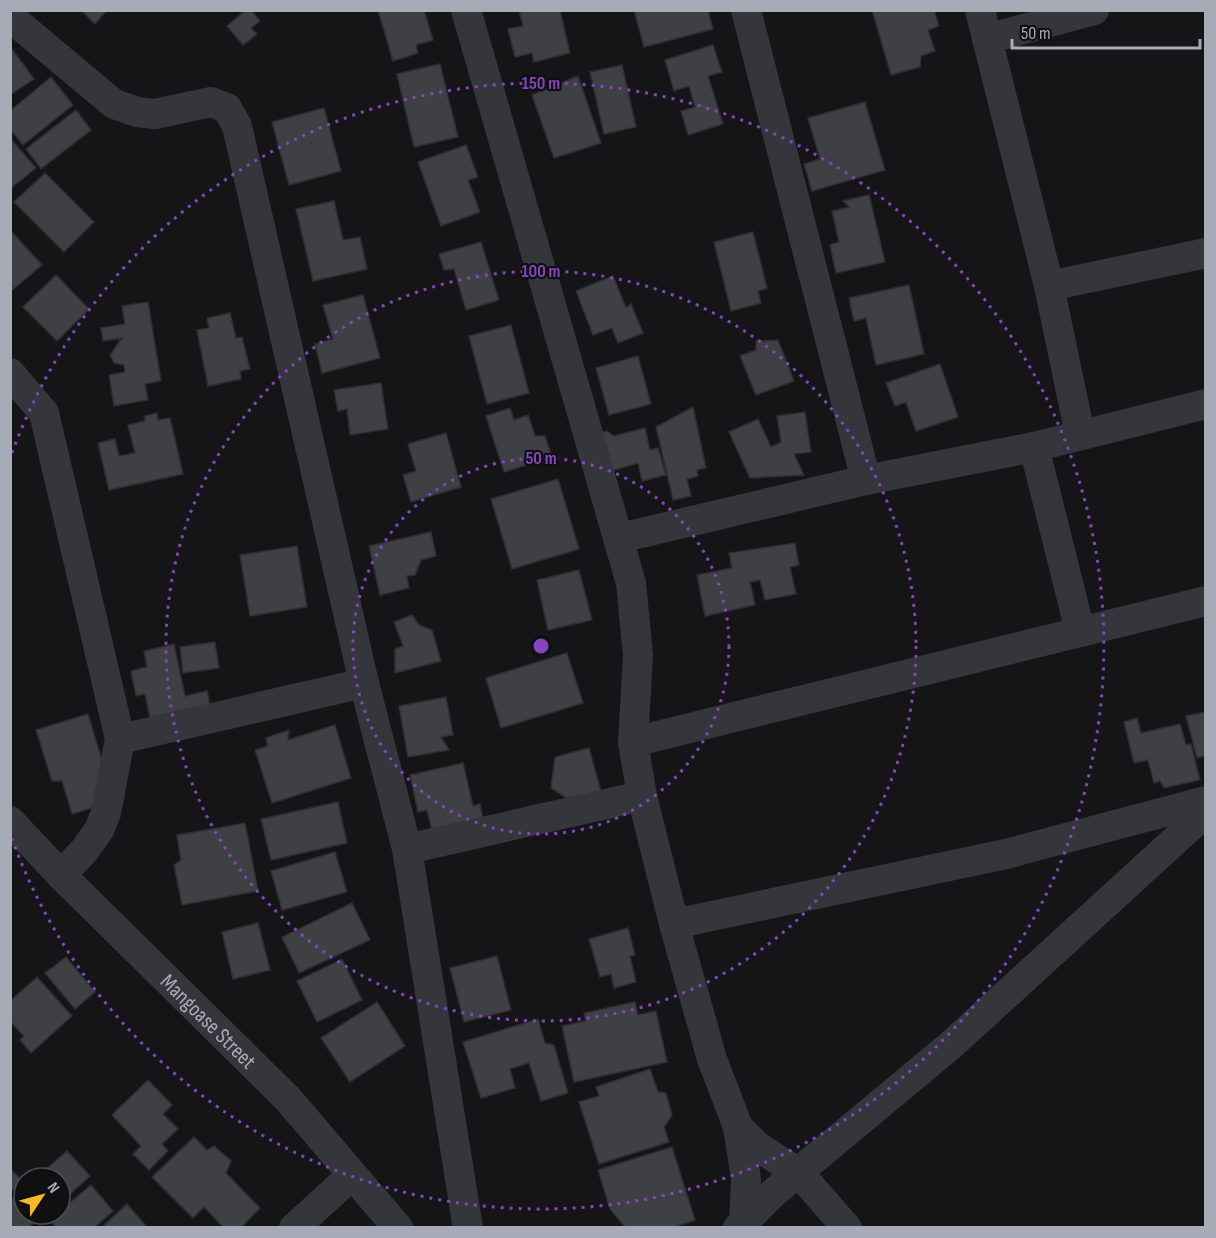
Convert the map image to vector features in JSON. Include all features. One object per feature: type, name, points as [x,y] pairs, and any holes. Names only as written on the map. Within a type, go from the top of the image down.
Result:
[{"type":"street","points":[[466,10],[620,538],[631,583],[638,655],[633,742],[642,796],[674,924],[712,1059],[738,1127],[746,1179],[741,1225]]},
{"type":"street","points":[[746,10],[866,480]]},
{"type":"street","points":[[1080,434],[1049,286],[984,25],[1094,10]]},
{"type":"street","points":[[10,17],[114,104],[136,112],[156,114],[211,102],[228,108],[237,126],[364,683],[407,849],[468,1227]]},
{"type":"street","points":[[1049,286],[1206,253]]},
{"type":"street","points":[[10,373],[44,413],[120,739],[103,821],[84,851],[61,874]]},
{"type":"street","points":[[620,538],[866,480],[1034,447],[1206,404]]},
{"type":"street","points":[[1034,447],[1080,631]]},
{"type":"street","points":[[633,742],[1206,601]]},
{"type":"street","points":[[120,739],[364,683]]},
{"type":"street","points":[[407,849],[642,796]]},
{"type":"street","points":[[674,924],[1006,854],[1206,801]]},
{"type":"street","points":[[741,1225],[951,1045],[1206,812]]},
{"type":"street","name":"Mangoase Street","points":[[10,821],[288,1099],[398,1227]]},
{"type":"street","points":[[738,1127],[758,1147],[799,1173],[847,1227]]},
{"type":"street","points":[[294,1227],[352,1175]]},
{"type":"building","points":[[81,10],[107,10],[95,24]]},
{"type":"building","points":[[246,10],[251,10],[260,21],[251,28],[257,34],[243,45],[227,26]]},
{"type":"building","points":[[378,10],[424,10],[433,40],[416,45],[418,53],[393,61]]},
{"type":"building","points":[[519,10],[560,10],[570,53],[534,62],[532,53],[515,57],[508,29],[523,26]]},
{"type":"building","points":[[634,10],[708,10],[713,29],[644,47]]},
{"type":"building","points":[[872,10],[934,10],[939,26],[928,30],[935,51],[921,56],[920,67],[891,75]]},
{"type":"building","points":[[713,45],[722,72],[708,76],[723,124],[688,135],[681,111],[695,107],[689,86],[674,91],[665,60]]},
{"type":"building","points":[[12,49],[34,79],[10,95],[10,50]]},
{"type":"building","points":[[440,64],[458,137],[414,147],[397,74]]},
{"type":"building","points":[[622,65],[636,127],[604,134],[590,72]]},
{"type":"building","points":[[578,76],[601,143],[554,158],[532,95]]},
{"type":"building","points":[[51,77],[73,105],[23,145],[10,129],[10,111]]},
{"type":"building","points":[[865,102],[885,170],[812,191],[804,164],[820,159],[808,118]]},
{"type":"building","points":[[324,108],[341,171],[289,185],[272,122]]},
{"type":"building","points":[[76,110],[91,130],[41,169],[26,149]]},
{"type":"building","points":[[10,138],[36,168],[10,189]]},
{"type":"building","points":[[466,145],[478,177],[468,180],[480,212],[441,226],[418,162]]},
{"type":"building","points":[[45,173],[94,222],[64,252],[14,202]]},
{"type":"building","points":[[869,195],[885,262],[836,273],[830,245],[839,242],[832,211],[849,207],[843,201]]},
{"type":"building","points":[[334,201],[343,240],[360,237],[367,269],[313,281],[296,209]]},
{"type":"building","points":[[10,230],[42,265],[10,292]]},
{"type":"building","points":[[753,232],[767,288],[758,291],[761,303],[731,311],[714,242]]},
{"type":"building","points":[[481,242],[499,300],[466,310],[454,269],[444,270],[439,254]]},
{"type":"building","points":[[56,275],[89,309],[57,341],[23,307]]},
{"type":"building","points":[[613,276],[626,308],[631,304],[643,333],[618,343],[612,328],[593,335],[576,291]]},
{"type":"building","points":[[909,285],[924,354],[876,365],[866,318],[854,321],[849,298]]},
{"type":"building","points":[[363,295],[380,358],[322,373],[315,344],[333,339],[323,305]]},
{"type":"building","points":[[148,302],[161,381],[145,384],[148,400],[114,406],[109,375],[125,372],[124,365],[114,363],[110,355],[122,338],[103,341],[101,328],[125,324],[122,306]]},
{"type":"building","points":[[230,313],[236,338],[242,337],[250,369],[240,371],[241,379],[208,386],[197,330],[209,328],[207,318]]},
{"type":"building","points":[[511,325],[529,393],[487,404],[469,336]]},
{"type":"building","points":[[778,340],[794,381],[756,395],[740,356],[756,350],[756,341]]},
{"type":"building","points":[[638,356],[651,404],[609,415],[596,368]]},
{"type":"building","points":[[940,364],[958,417],[916,431],[906,402],[895,406],[886,383]]},
{"type":"building","points":[[381,383],[388,429],[350,435],[347,409],[338,411],[334,390]]},
{"type":"building","points":[[693,407],[706,468],[697,470],[698,476],[687,479],[691,496],[673,500],[656,427]]},
{"type":"building","points":[[510,408],[514,420],[528,415],[535,436],[545,436],[552,457],[504,472],[486,416]]},
{"type":"building","points":[[805,412],[811,452],[794,454],[804,475],[750,478],[729,432],[758,419],[771,447],[781,442],[777,416]]},
{"type":"building","points":[[157,413],[158,420],[170,418],[183,474],[109,490],[98,443],[115,439],[119,456],[135,453],[128,425],[145,421],[144,416]]},
{"type":"building","points":[[645,428],[650,450],[658,448],[666,475],[642,481],[638,463],[607,472],[597,433],[607,431],[614,436]]},
{"type":"building","points":[[446,433],[461,487],[411,502],[403,475],[416,471],[408,444]]},
{"type":"building","points":[[558,479],[579,549],[512,569],[491,499]]},
{"type":"building","points":[[431,532],[436,556],[421,560],[415,575],[407,576],[409,588],[380,595],[369,546]]},
{"type":"building","points":[[795,543],[799,565],[790,567],[796,594],[765,600],[760,580],[750,582],[755,605],[705,616],[697,575],[732,568],[729,553]]},
{"type":"building","points":[[297,546],[307,607],[250,616],[240,555]]},
{"type":"building","points":[[579,570],[592,620],[548,630],[537,580]]},
{"type":"building","points":[[412,615],[419,625],[432,630],[441,661],[395,673],[395,649],[403,646],[394,622]]},
{"type":"building","points":[[215,642],[219,668],[183,673],[180,647]]},
{"type":"building","points":[[174,644],[185,696],[207,691],[211,710],[151,723],[145,694],[136,696],[131,671],[147,667],[144,651]]},
{"type":"building","points":[[567,653],[583,703],[501,728],[486,678]]},
{"type":"building","points":[[446,697],[453,735],[441,737],[449,750],[408,757],[399,706]]},
{"type":"building","points":[[1206,712],[1206,755],[1197,758],[1186,716]]},
{"type":"building","points":[[88,714],[114,801],[72,814],[62,781],[52,781],[36,730]]},
{"type":"building","points":[[1137,718],[1141,733],[1180,724],[1186,745],[1191,744],[1200,780],[1164,788],[1160,781],[1154,783],[1148,760],[1134,763],[1124,722]]},
{"type":"building","points":[[335,725],[351,778],[272,803],[255,750],[268,746],[266,738],[289,730],[288,740]]},
{"type":"building","points":[[589,748],[602,795],[574,803],[551,788],[555,757]]},
{"type":"building","points":[[463,763],[473,806],[480,804],[485,829],[433,835],[427,810],[418,812],[410,775]]},
{"type":"building","points":[[338,802],[347,843],[271,860],[261,819]]},
{"type":"building","points":[[245,823],[258,891],[182,905],[174,865],[181,860],[177,835]]},
{"type":"building","points":[[335,852],[347,892],[282,910],[271,871]]},
{"type":"building","points":[[352,903],[370,940],[299,973],[282,937]]},
{"type":"building","points":[[258,923],[270,970],[233,979],[222,932]]},
{"type":"building","points":[[628,928],[635,955],[630,956],[636,982],[614,988],[611,974],[600,977],[589,939]]},
{"type":"building","points":[[497,956],[511,1010],[464,1022],[450,968]]},
{"type":"building","points":[[66,957],[95,992],[75,1009],[45,973]]},
{"type":"building","points":[[342,959],[362,1000],[317,1022],[297,981]]},
{"type":"building","points":[[37,977],[72,1016],[31,1053],[20,1040],[24,1036],[10,1021],[10,1001]]},
{"type":"building","points":[[377,1002],[405,1046],[350,1082],[321,1038]]},
{"type":"building","points":[[635,1002],[638,1015],[656,1011],[667,1062],[574,1082],[562,1026],[586,1021],[584,1013]]},
{"type":"building","points":[[538,1019],[545,1043],[554,1045],[568,1093],[541,1101],[529,1063],[510,1069],[515,1088],[481,1098],[463,1042]]},
{"type":"building","points":[[650,1069],[658,1092],[666,1093],[672,1115],[664,1127],[669,1142],[599,1164],[579,1102],[599,1096],[596,1087]]},
{"type":"building","points":[[148,1080],[172,1105],[163,1114],[178,1129],[162,1144],[168,1151],[149,1170],[133,1154],[141,1146],[112,1115]]},
{"type":"building","points":[[194,1137],[207,1150],[214,1146],[231,1161],[226,1173],[260,1208],[241,1228],[224,1228],[204,1207],[193,1218],[152,1177]]},
{"type":"building","points":[[672,1147],[695,1220],[671,1228],[626,1228],[610,1209],[598,1170]]},
{"type":"building","points":[[67,1151],[90,1176],[72,1192],[72,1166],[50,1166]]},
{"type":"building","points":[[10,1169],[12,1171],[12,1191],[10,1193]]},
{"type":"building","points":[[91,1185],[113,1211],[94,1228],[56,1228],[55,1226],[72,1226],[72,1201]]},
{"type":"building","points":[[12,1200],[12,1226],[30,1226],[28,1228],[10,1228],[10,1202]]},
{"type":"building","points":[[127,1204],[148,1228],[101,1228]]}]
